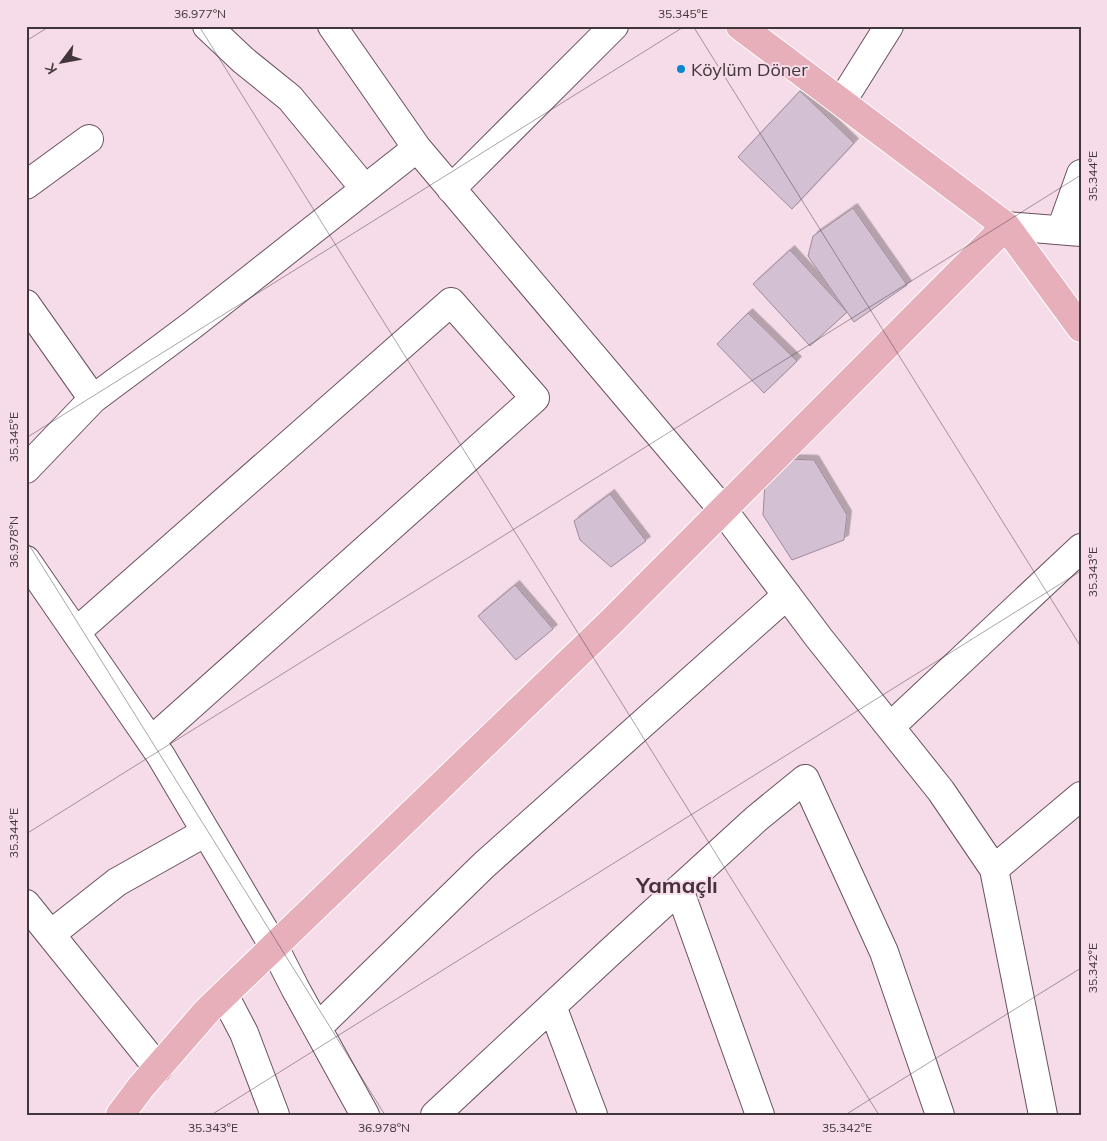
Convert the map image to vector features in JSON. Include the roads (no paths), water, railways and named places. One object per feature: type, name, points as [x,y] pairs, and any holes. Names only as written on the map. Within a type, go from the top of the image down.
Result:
[{"type":"main road","points":[[740,26],[1006,226],[1081,328]]},
{"type":"main road","points":[[120,1115],[141,1087],[207,1011],[611,622],[1006,226]]},
{"type":"street","points":[[208,26],[242,60],[290,98],[365,189]]},
{"type":"street","points":[[332,26],[417,148],[723,510],[787,595],[941,791],[994,869],[1044,1115]]},
{"type":"street","points":[[451,189],[614,26]]},
{"type":"street","points":[[842,101],[889,26]]},
{"type":"street","points":[[26,184],[89,139]]},
{"type":"street","points":[[26,469],[93,399],[191,326],[417,148]]},
{"type":"street","points":[[1006,226],[1071,231],[1081,174]]},
{"type":"street","points":[[76,632],[451,302],[535,398],[151,741]]},
{"type":"street","points":[[26,304],[93,399]]},
{"type":"street","points":[[890,727],[1081,548]]},
{"type":"street","points":[[26,560],[161,756],[274,947],[366,1115]]},
{"type":"street","points":[[318,1028],[484,865],[787,595]]},
{"type":"street","points":[[435,1115],[679,889],[756,819],[805,778],[884,952],[940,1115]]},
{"type":"street","points":[[994,869],[1081,796]]},
{"type":"street","points":[[51,934],[117,882],[206,832]]},
{"type":"street","points":[[679,889],[760,1115]]},
{"type":"street","points":[[26,904],[158,1068]]},
{"type":"street","points":[[224,995],[244,1033],[275,1115]]},
{"type":"street","points":[[552,1006],[593,1115]]},
{"type":"place","name":"Köylüm Döner","points":[[681,69]]},
{"type":"district","name":"Yamaçlı","points":[[677,885]]}]
